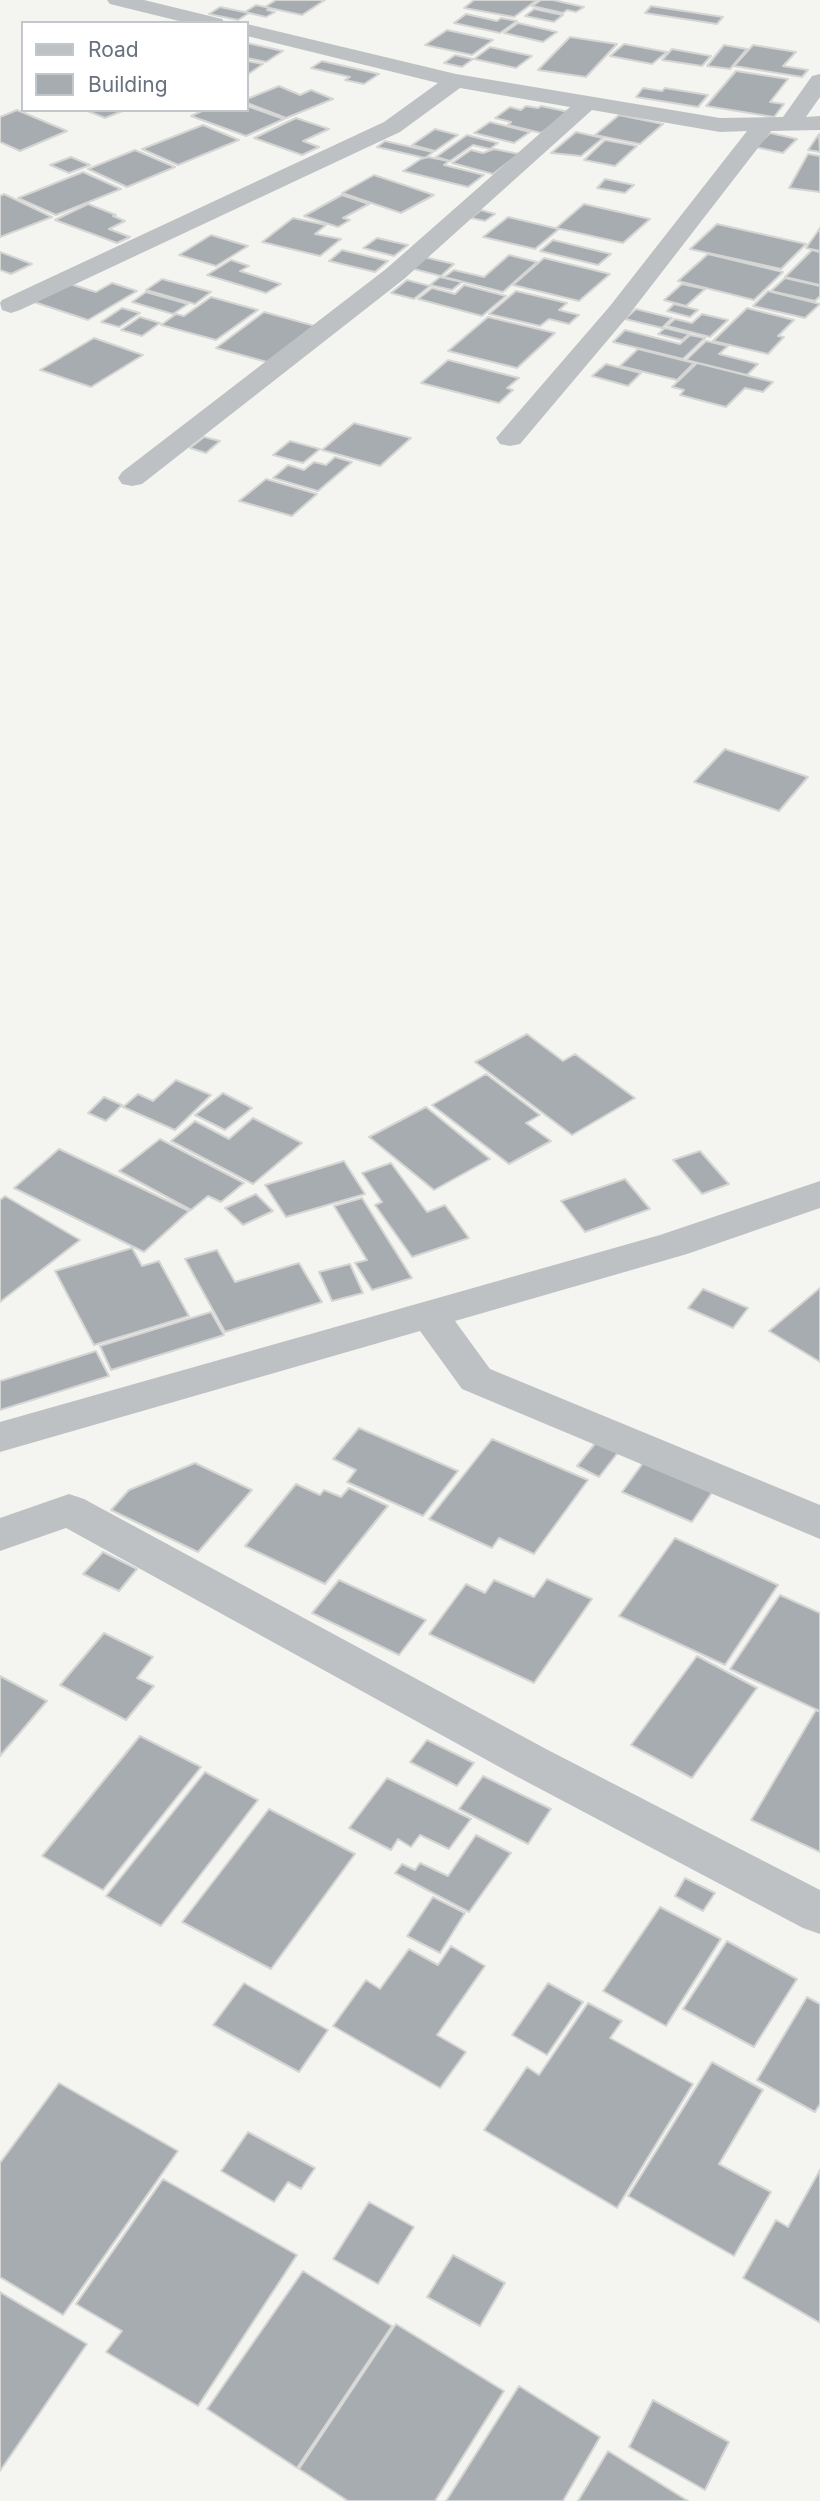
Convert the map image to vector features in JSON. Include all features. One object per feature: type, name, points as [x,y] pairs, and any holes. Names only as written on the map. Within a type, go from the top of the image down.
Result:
[{"type":"street","points":[[117,0],[206,21]]},
{"type":"street","points":[[248,30],[456,82],[720,125],[820,123]]},
{"type":"street","points":[[510,439],[778,123],[820,81]]},
{"type":"street","points":[[11,305],[392,127],[456,82]]},
{"type":"street","points":[[132,478],[395,274],[587,103]]},
{"type":"street","points":[[0,1437],[673,1245],[820,1194]]},
{"type":"street","points":[[428,1314],[476,1379],[820,1523]]},
{"type":"street","points":[[0,1535],[69,1510],[530,1762],[820,1913]]},
{"type":"building","points":[[276,0],[325,0],[302,15],[265,7]]},
{"type":"building","points":[[474,0],[537,0],[514,17],[464,8]]},
{"type":"building","points":[[541,0],[584,7],[576,12],[567,10],[563,13],[532,6]]},
{"type":"building","points":[[256,5],[275,12],[266,17],[245,12]]},
{"type":"building","points":[[651,6],[723,17],[717,24],[645,13]]},
{"type":"building","points":[[220,7],[249,13],[238,20],[209,14]]},
{"type":"building","points":[[534,9],[563,15],[554,22],[525,16]]},
{"type":"building","points":[[466,14],[497,21],[501,18],[517,21],[500,33],[454,23]]},
{"type":"building","points":[[518,23],[557,32],[543,42],[504,33]]},
{"type":"building","points":[[447,30],[493,40],[472,55],[425,45]]},
{"type":"building","points":[[570,37],[617,44],[586,77],[538,70]]},
{"type":"building","points":[[248,43],[283,51],[266,62],[248,58]]},
{"type":"building","points":[[624,44],[667,52],[652,64],[610,56]]},
{"type":"building","points":[[724,45],[747,49],[730,69],[707,66]]},
{"type":"building","points":[[753,45],[796,52],[783,66],[808,70],[802,77],[734,66]]},
{"type":"building","points":[[490,47],[532,56],[516,68],[474,59]]},
{"type":"building","points":[[672,49],[711,56],[702,66],[662,60]]},
{"type":"building","points":[[455,55],[473,59],[462,67],[444,63]]},
{"type":"building","points":[[248,61],[263,64],[248,74]]},
{"type":"building","points":[[322,61],[379,74],[364,84],[345,80],[350,77],[311,68]]},
{"type":"building","points":[[736,71],[788,79],[770,102],[784,104],[774,117],[706,106]]},
{"type":"building","points":[[279,86],[300,95],[311,90],[333,99],[286,118],[248,103],[248,99]]},
{"type":"building","points":[[643,88],[662,91],[665,88],[708,95],[698,107],[636,97]]},
{"type":"building","points":[[248,106],[284,119],[246,136],[191,116],[200,112],[248,112]]},
{"type":"building","points":[[526,106],[569,112],[541,133],[508,125],[511,122],[495,118],[510,107],[521,110]]},
{"type":"building","points":[[17,110],[67,131],[20,151],[0,142],[0,117]]},
{"type":"building","points":[[90,112],[120,112],[105,118]]},
{"type":"building","points":[[619,115],[663,124],[640,144],[595,135]]},
{"type":"building","points":[[296,118],[329,129],[303,141],[319,147],[302,155],[254,138]]},
{"type":"building","points":[[490,122],[530,132],[514,143],[474,133]]},
{"type":"building","points":[[203,125],[239,140],[178,165],[142,149]]},
{"type":"building","points":[[435,129],[458,135],[435,151],[412,145]]},
{"type":"building","points":[[576,132],[603,138],[581,156],[551,153]]},
{"type":"building","points":[[770,133],[797,139],[783,153],[755,147]]},
{"type":"building","points":[[819,134],[820,152],[808,150]]},
{"type":"building","points":[[467,135],[498,143],[490,149],[473,145],[450,161],[436,157]]},
{"type":"building","points":[[605,140],[637,146],[615,166],[584,160]]},
{"type":"building","points":[[385,141],[433,152],[425,158],[377,147]]},
{"type":"building","points":[[494,149],[519,154],[493,174],[452,163],[471,150],[483,153]]},
{"type":"building","points":[[135,150],[175,167],[127,187],[88,169]]},
{"type":"building","points":[[808,154],[820,156],[820,192],[789,188]]},
{"type":"building","points":[[71,157],[90,165],[69,173],[50,165]]},
{"type":"building","points":[[428,157],[449,161],[444,165],[484,175],[468,187],[403,171]]},
{"type":"building","points":[[83,172],[121,189],[56,215],[18,198]]},
{"type":"building","points":[[374,175],[434,195],[401,213],[342,193]]},
{"type":"building","points":[[605,179],[634,185],[625,193],[597,188]]},
{"type":"building","points":[[4,194],[52,217],[0,237],[0,196]]},
{"type":"building","points":[[342,195],[369,204],[343,218],[350,220],[338,227],[304,216]]},
{"type":"building","points":[[88,204],[125,221],[109,229],[130,237],[117,243],[55,220]]},
{"type":"building","points":[[584,204],[650,219],[623,243],[556,228]]},
{"type":"building","points":[[481,210],[495,214],[485,221],[471,218]]},
{"type":"building","points":[[508,217],[559,229],[535,249],[483,237]]},
{"type":"building","points":[[293,218],[326,225],[315,234],[341,239],[320,256],[262,242]]},
{"type":"building","points":[[717,224],[806,244],[781,269],[690,249]]},
{"type":"building","points":[[820,228],[820,251],[806,248]]},
{"type":"building","points":[[211,235],[248,246],[216,266],[179,255]]},
{"type":"building","points":[[377,238],[408,245],[394,256],[363,248]]},
{"type":"building","points":[[553,240],[611,254],[598,265],[540,251]]},
{"type":"building","points":[[342,250],[388,261],[375,272],[329,261]]},
{"type":"building","points":[[812,250],[820,252],[820,285],[785,277]]},
{"type":"building","points":[[0,252],[32,264],[11,274],[0,270]]},
{"type":"building","points":[[708,254],[783,272],[754,300],[678,281]]},
{"type":"building","points":[[509,255],[537,262],[503,292],[444,277],[454,270],[484,277]]},
{"type":"building","points":[[424,257],[454,264],[441,276],[410,268]]},
{"type":"building","points":[[544,258],[610,274],[579,301],[513,285]]},
{"type":"building","points":[[231,260],[249,266],[240,271],[281,284],[266,293],[207,275]]},
{"type":"building","points":[[440,277],[462,282],[452,290],[430,285]]},
{"type":"building","points":[[785,278],[820,286],[820,296],[815,301],[771,291]]},
{"type":"building","points":[[162,279],[211,292],[195,304],[146,290]]},
{"type":"building","points":[[407,280],[430,286],[414,299],[391,293]]},
{"type":"building","points":[[67,283],[96,292],[112,283],[137,291],[88,320],[34,302]]},
{"type":"building","points":[[682,284],[705,289],[686,306],[664,300]]},
{"type":"building","points":[[464,285],[506,296],[482,316],[418,299],[432,288],[455,294]]},
{"type":"building","points":[[516,291],[567,303],[559,310],[579,315],[569,324],[549,319],[540,326],[489,314]]},
{"type":"building","points":[[768,291],[820,304],[805,318],[753,306]]},
{"type":"building","points":[[146,292],[188,304],[173,314],[132,302]]},
{"type":"building","points":[[211,297],[258,310],[216,340],[161,325],[176,314],[184,316]]},
{"type":"building","points":[[674,304],[698,310],[690,317],[667,311]]},
{"type":"building","points":[[122,308],[140,313],[119,327],[101,322]]},
{"type":"building","points":[[747,308],[794,320],[778,336],[784,337],[768,354],[713,341]]},
{"type":"building","points":[[636,309],[672,318],[662,328],[625,319]]},
{"type":"building","points":[[264,312],[315,326],[267,362],[216,348]]},
{"type":"building","points":[[702,314],[728,320],[710,337],[667,326],[675,319],[692,323]]},
{"type":"building","points":[[140,317],[160,323],[142,336],[121,330]]},
{"type":"building","points":[[488,317],[555,333],[517,368],[448,351]]},
{"type":"building","points":[[665,328],[689,334],[682,340],[658,334]]},
{"type":"building","points":[[625,330],[680,344],[690,335],[705,338],[683,359],[613,342]]},
{"type":"building","points":[[94,338],[143,355],[91,387],[40,370]]},
{"type":"building","points":[[706,341],[728,346],[719,354],[758,364],[747,375],[686,360]]},
{"type":"building","points":[[638,349],[694,363],[677,380],[620,366]]},
{"type":"building","points":[[448,360],[519,378],[507,388],[513,390],[499,403],[421,383]]},
{"type":"building","points":[[697,363],[773,382],[763,392],[745,388],[726,407],[680,395],[684,390],[672,387]]},
{"type":"building","points":[[606,364],[641,373],[628,386],[592,376]]},
{"type":"building","points":[[354,423],[411,438],[380,466],[322,450]]},
{"type":"building","points":[[204,437],[220,441],[206,453],[190,448]]},
{"type":"building","points":[[290,441],[320,449],[303,463],[273,455]]},
{"type":"building","points":[[335,457],[352,462],[318,491],[273,478],[288,465],[304,470],[314,462],[326,465]]},
{"type":"building","points":[[266,479],[317,494],[292,516],[239,501]]},
{"type":"building","points":[[725,749],[808,777],[779,811],[694,782]]},
{"type":"building","points":[[527,1034],[563,1061],[575,1054],[635,1098],[572,1135],[475,1062]]},
{"type":"building","points":[[486,1074],[540,1115],[526,1123],[551,1141],[509,1164],[432,1105]]},
{"type":"building","points":[[176,1080],[211,1095],[175,1130],[123,1107],[138,1094],[153,1101]]},
{"type":"building","points":[[223,1093],[252,1108],[225,1130],[195,1115]]},
{"type":"building","points":[[104,1097],[122,1105],[106,1121],[88,1113]]},
{"type":"building","points":[[426,1107],[490,1159],[434,1190],[369,1137]]},
{"type":"building","points":[[253,1118],[302,1143],[253,1184],[171,1141],[195,1121],[229,1139]]},
{"type":"building","points":[[160,1139],[244,1183],[221,1202],[208,1196],[191,1210],[119,1171]]},
{"type":"building","points":[[59,1149],[189,1211],[144,1252],[14,1188]]},
{"type":"building","points":[[700,1151],[729,1184],[702,1194],[673,1160]]},
{"type":"building","points":[[344,1161],[365,1194],[286,1217],[265,1185]]},
{"type":"building","points":[[391,1163],[427,1212],[445,1205],[469,1238],[412,1257],[375,1205],[382,1202],[362,1173]]},
{"type":"building","points":[[625,1179],[650,1209],[585,1232],[561,1201]]},
{"type":"building","points":[[256,1194],[273,1211],[243,1225],[225,1208]]},
{"type":"building","points":[[5,1196],[80,1240],[0,1302],[0,1200]]},
{"type":"building","points":[[362,1198],[412,1278],[372,1290],[355,1263],[367,1260],[334,1206]]},
{"type":"building","points":[[132,1248],[142,1266],[159,1261],[189,1316],[94,1345],[55,1271]]},
{"type":"building","points":[[217,1250],[235,1282],[299,1263],[322,1302],[225,1332],[185,1259]]},
{"type":"building","points":[[350,1264],[363,1293],[332,1301],[319,1272]]},
{"type":"building","points":[[820,1288],[820,1362],[769,1331]]},
{"type":"building","points":[[703,1289],[748,1308],[733,1328],[688,1308]]},
{"type":"building","points":[[211,1312],[224,1335],[111,1370],[100,1346]]},
{"type":"building","points":[[96,1351],[109,1376],[0,1410],[0,1381]]},
{"type":"building","points":[[359,1428],[458,1471],[423,1516],[347,1482],[356,1470],[333,1459]]},
{"type":"building","points":[[492,1439],[588,1480],[534,1554],[499,1538],[492,1548],[429,1519]]},
{"type":"building","points":[[598,1440],[620,1450],[599,1477],[577,1466]]},
{"type":"building","points":[[646,1459],[715,1488],[692,1522],[622,1492]]},
{"type":"building","points":[[195,1463],[252,1490],[198,1552],[111,1510],[129,1490]]},
{"type":"building","points":[[296,1484],[320,1495],[324,1490],[341,1497],[349,1488],[388,1506],[325,1584],[245,1546]]},
{"type":"building","points":[[675,1538],[778,1585],[725,1665],[619,1616]]},
{"type":"building","points":[[103,1552],[137,1569],[119,1591],[83,1574]]},
{"type":"building","points":[[547,1579],[592,1599],[534,1683],[429,1634],[466,1584],[485,1593],[494,1580],[534,1597]]},
{"type":"building","points":[[339,1580],[426,1620],[399,1655],[312,1613]]},
{"type":"building","points":[[780,1595],[820,1613],[820,1711],[730,1669]]},
{"type":"building","points":[[104,1633],[153,1657],[137,1678],[154,1686],[126,1720],[60,1685]]},
{"type":"building","points":[[697,1656],[757,1688],[692,1778],[631,1745]]},
{"type":"building","points":[[0,1676],[47,1701],[0,1756]]},
{"type":"building","points":[[816,1710],[820,1712],[820,1852],[751,1820]]},
{"type":"building","points":[[140,1736],[201,1767],[103,1890],[42,1856]]},
{"type":"building","points":[[427,1740],[474,1763],[457,1786],[410,1762]]},
{"type":"building","points":[[205,1772],[258,1800],[161,1926],[106,1896]]},
{"type":"building","points":[[483,1776],[551,1809],[528,1844],[459,1809]]},
{"type":"building","points":[[387,1778],[471,1819],[449,1849],[420,1835],[411,1847],[398,1839],[391,1850],[349,1828]]},
{"type":"building","points":[[269,1809],[355,1854],[271,1969],[182,1922]]},
{"type":"building","points":[[476,1835],[511,1853],[469,1912],[395,1873],[402,1864],[415,1870],[420,1863],[448,1876]]},
{"type":"building","points":[[685,1878],[715,1893],[703,1911],[675,1896]]},
{"type":"building","points":[[433,1897],[465,1913],[440,1953],[407,1936]]},
{"type":"building","points":[[660,1907],[721,1939],[666,2026],[603,1991]]},
{"type":"building","points":[[727,1941],[797,1979],[754,2047],[683,2009]]},
{"type":"building","points":[[451,1946],[485,1966],[437,2035],[466,2052],[440,2088],[333,2026],[366,1980],[380,1989],[409,1949],[438,1965]]},
{"type":"building","points":[[244,1983],[328,2030],[299,2072],[213,2025]]},
{"type":"building","points":[[548,1983],[583,2002],[547,2055],[512,2035]]},
{"type":"building","points":[[807,1997],[820,2004],[820,2104],[815,2112],[757,2080]]},
{"type":"building","points":[[588,2003],[622,2021],[610,2038],[693,2084],[617,2208],[484,2130],[527,2067],[539,2075]]},
{"type":"building","points":[[712,2062],[763,2090],[719,2164],[771,2192],[734,2256],[628,2196]]},
{"type":"building","points":[[59,2083],[178,2151],[63,2315],[0,2277],[0,2163]]},
{"type":"building","points":[[248,2132],[315,2168],[301,2189],[288,2182],[274,2202],[221,2171]]},
{"type":"building","points":[[820,2170],[820,2323],[743,2278],[776,2220],[788,2227]]},
{"type":"building","points":[[163,2179],[297,2255],[198,2406],[106,2352],[122,2331],[76,2304]]},
{"type":"building","points":[[369,2202],[414,2227],[378,2284],[333,2259]]},
{"type":"building","points":[[453,2255],[505,2283],[480,2326],[427,2297]]},
{"type":"building","points":[[303,2271],[392,2326],[297,2468],[207,2409]]},
{"type":"building","points":[[0,2292],[87,2344],[0,2471]]},
{"type":"building","points":[[396,2324],[504,2391],[435,2501],[348,2501],[299,2469]]},
{"type":"building","points":[[519,2386],[600,2437],[563,2501],[446,2501]]},
{"type":"building","points":[[653,2400],[729,2442],[705,2490],[629,2447]]},
{"type":"building","points":[[608,2451],[688,2501],[578,2501]]}]
